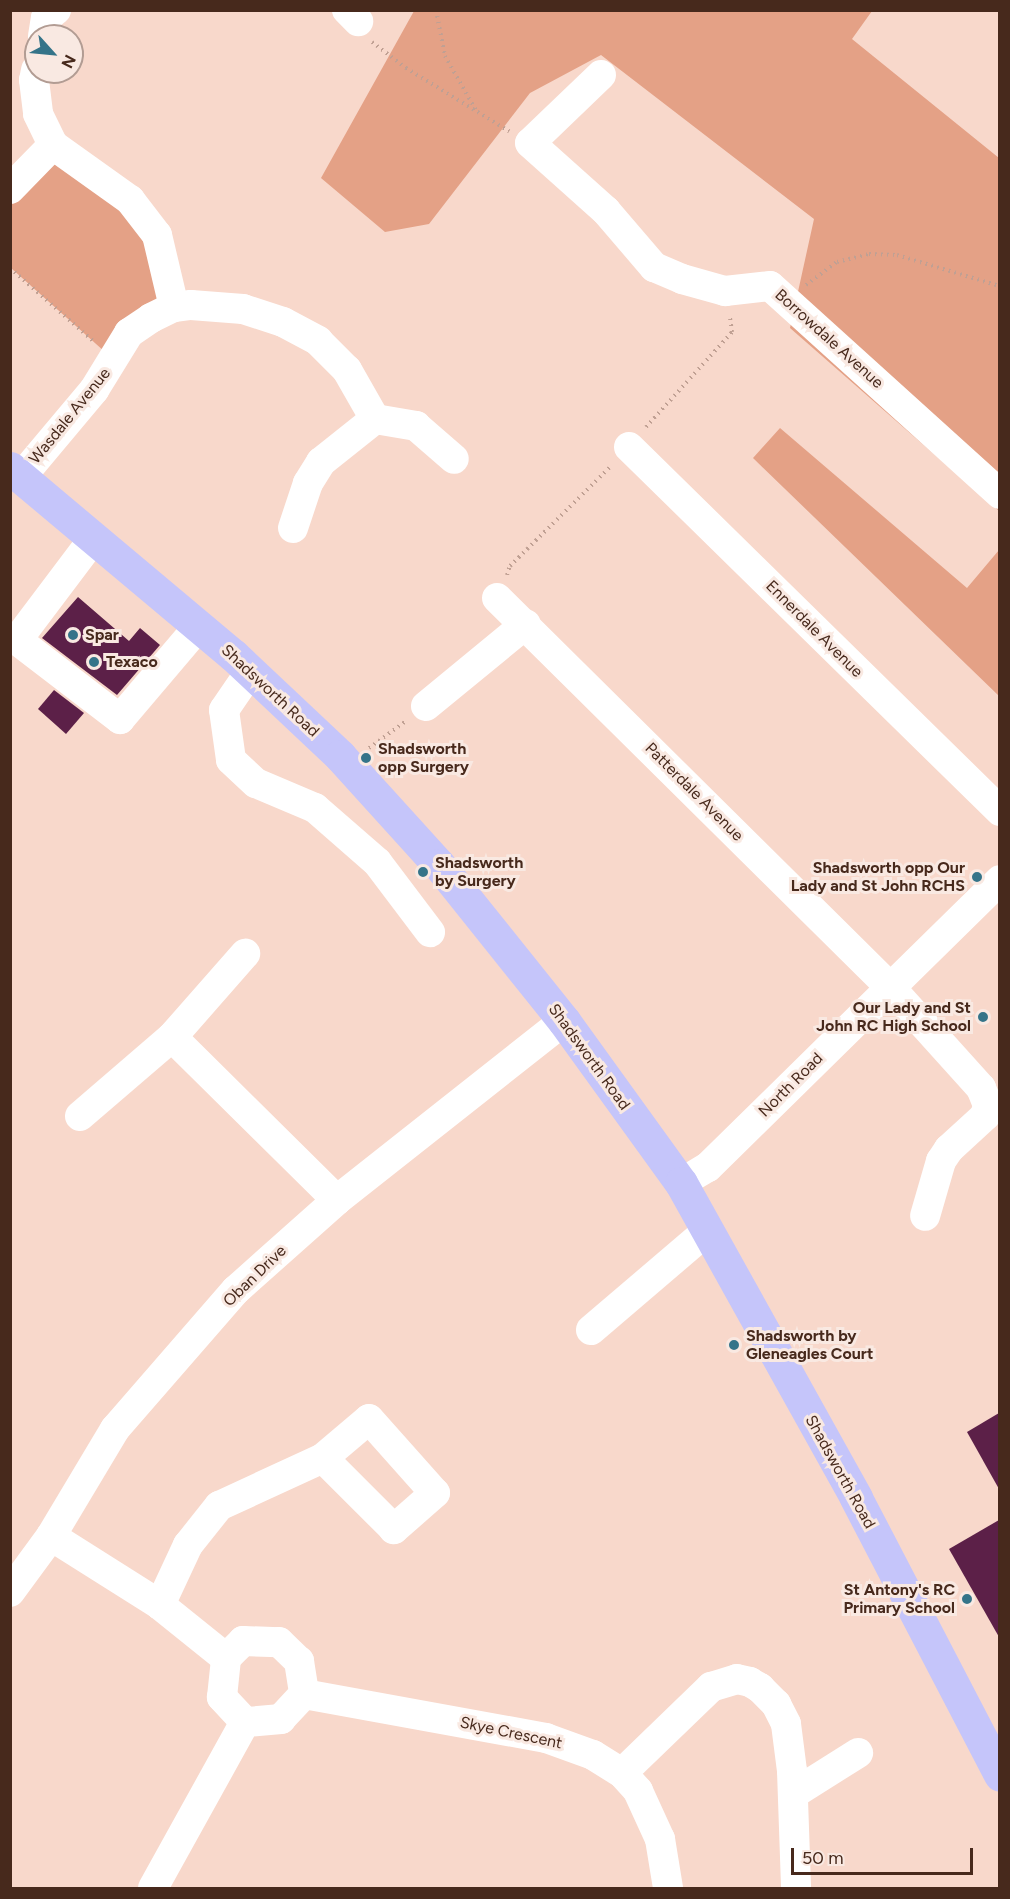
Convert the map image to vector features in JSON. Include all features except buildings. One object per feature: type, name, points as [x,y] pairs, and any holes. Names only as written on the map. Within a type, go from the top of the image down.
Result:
[{"type":"main road","name":"Shadsworth Road","points":[[16,472],[199,627],[340,756],[439,865],[564,1021],[681,1183],[856,1498],[999,1775]]},
{"type":"street","points":[[45,24],[46,18],[56,10]]},
{"type":"street","points":[[530,143],[601,75]]},
{"type":"street","points":[[34,84],[38,114],[53,145],[130,200],[157,235],[174,307]]},
{"type":"street","name":"Borrowdale Avenue","points":[[530,143],[606,211],[654,267],[682,279],[725,291],[770,286],[999,494]]},
{"type":"street","points":[[10,189],[53,145]]},
{"type":"street","name":"Wasdale Avenue","points":[[16,472],[94,390],[129,333],[151,318],[174,307],[191,305],[243,309],[283,322],[318,341],[347,370],[375,419]]},
{"type":"street","points":[[293,528],[308,483],[321,462],[375,419],[416,426],[454,459]]},
{"type":"street","name":"Ennerdale Avenue","points":[[629,447],[999,811]]},
{"type":"street","points":[[94,538],[17,640],[120,719],[199,627]]},
{"type":"street","name":"Patterdale Avenue","points":[[497,598],[526,624],[890,987],[981,1088],[988,1105],[980,1123],[949,1149],[941,1161],[925,1216]]},
{"type":"street","points":[[426,706],[526,624]]},
{"type":"street","points":[[250,672],[224,710],[231,760],[256,783],[315,808],[377,862],[430,932]]},
{"type":"street","name":"North Road","points":[[681,1183],[708,1167],[999,880]]},
{"type":"street","points":[[80,1116],[172,1036],[245,954]]},
{"type":"street","name":"Oban Drive","points":[[10,1592],[51,1536],[115,1429],[236,1290],[337,1200],[564,1021]]},
{"type":"street","points":[[172,1036],[337,1200]]},
{"type":"street","points":[[591,1330],[707,1231]]},
{"type":"street","points":[[160,1605],[189,1545],[219,1506],[323,1458]]},
{"type":"street","points":[[51,1536],[160,1605],[226,1658]]},
{"type":"street","points":[[243,1641],[279,1642],[299,1661],[304,1694],[281,1719],[245,1722],[222,1697],[226,1658],[243,1641]]},
{"type":"street","points":[[622,1773],[711,1687],[737,1679],[750,1682],[760,1688],[783,1715],[793,1794],[796,1888]]},
{"type":"street","name":"Skye Crescent","points":[[304,1694],[546,1738],[593,1755],[622,1773],[638,1791],[660,1839],[668,1888]]},
{"type":"street","points":[[153,1888],[245,1722]]},
{"type":"street","points":[[793,1794],[858,1753]]},
{"type":"path","points":[[436,10],[445,56],[477,113]]},
{"type":"path","points":[[352,16],[371,40],[406,68],[530,143]]},
{"type":"path","points":[[786,300],[837,262],[869,254],[897,255],[999,286]]},
{"type":"path","points":[[10,268],[114,360]]},
{"type":"path","points":[[340,756],[364,752],[426,706]]},
{"type":"shaded area","points":[[414,11],[872,11],[852,39],[999,158],[999,511],[790,328],[814,219],[601,55],[530,93],[429,224],[385,232],[321,178]]},
{"type":"shaded area","points":[[53,145],[122,194],[174,307],[114,360],[11,268],[11,189]]},
{"type":"shaded area","points":[[780,428],[967,588],[999,550],[999,696],[753,458]]},
{"type":"place","name":"Spar","points":[[73,635]]},
{"type":"place","name":"Texaco","points":[[94,662]]},
{"type":"place","name":"Shadsworth opp Surgery","points":[[366,758]]},
{"type":"place","name":"Shadsworth by Surgery","points":[[423,872]]},
{"type":"place","name":"Shadsworth opp Our Lady and St John RCHS","points":[[977,877]]},
{"type":"place","name":"Our Lady and St John RC High School","points":[[983,1017]]},
{"type":"place","name":"Shadsworth by Gleneagles Court","points":[[734,1345]]},
{"type":"place","name":"St Antony's RC Primary School","points":[[967,1599]]}]
